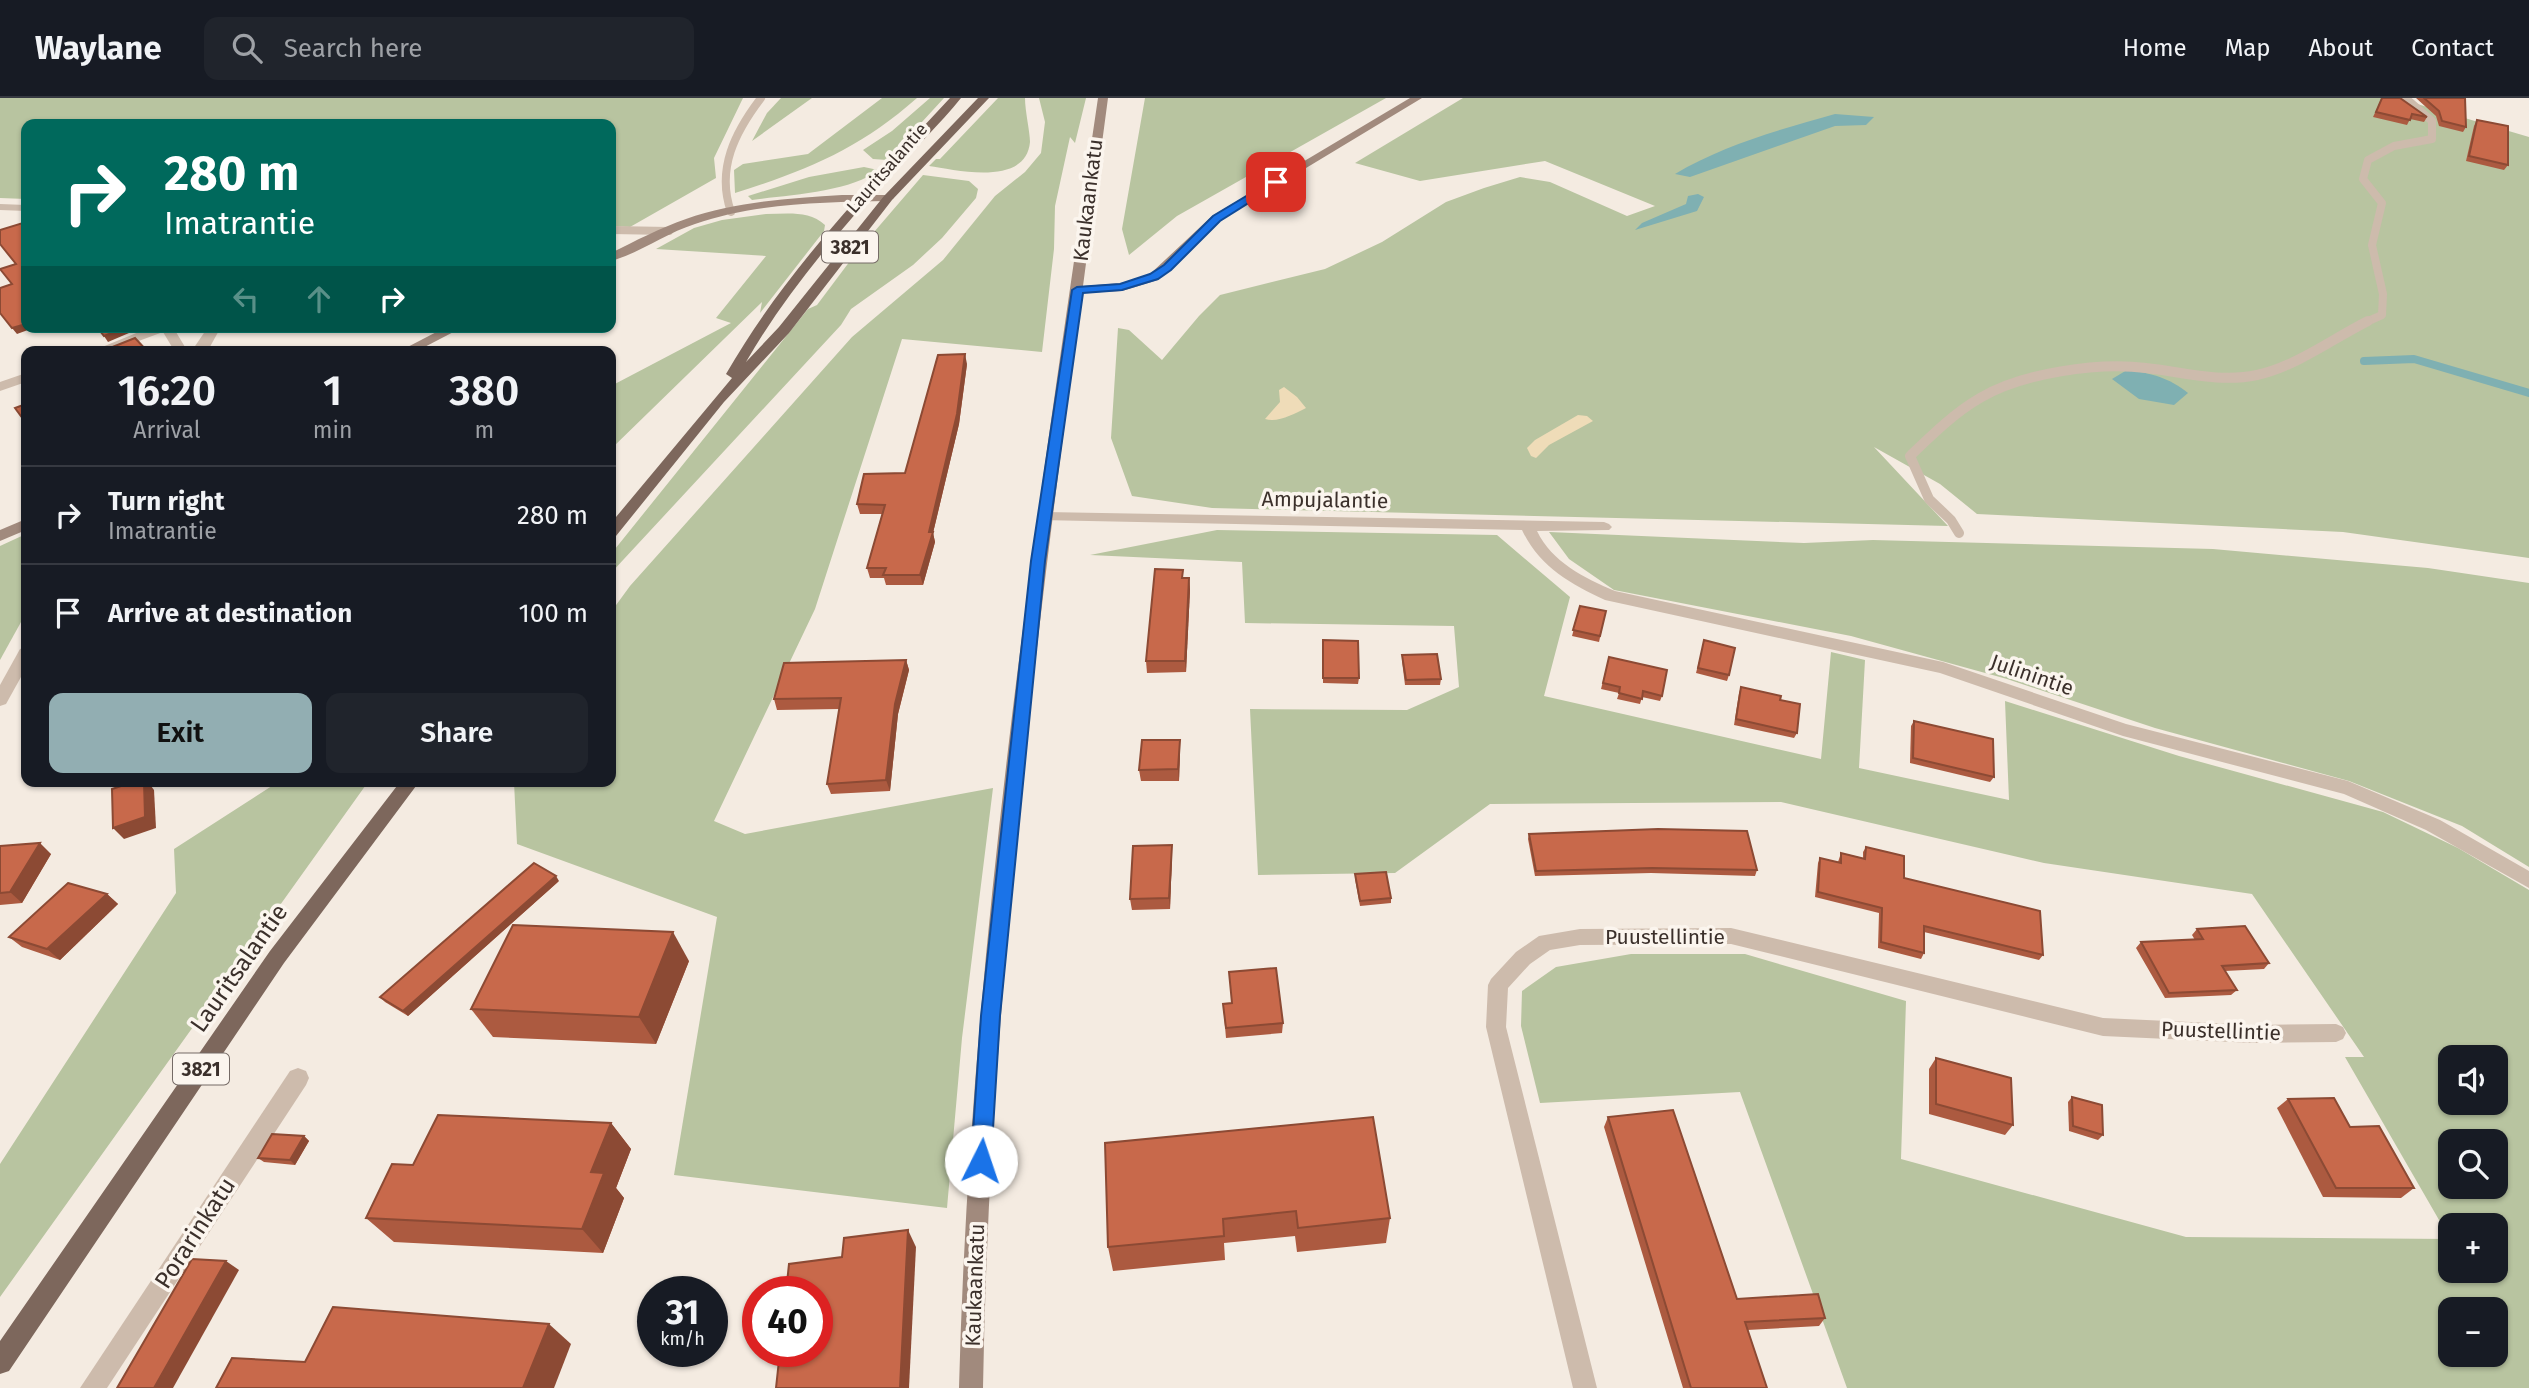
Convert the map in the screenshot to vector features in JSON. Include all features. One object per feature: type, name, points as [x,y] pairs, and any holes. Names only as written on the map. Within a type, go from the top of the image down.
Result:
[{"type":"main road","name":"Lauritsalantie","points":[[719,398],[759,328],[800,275],[886,173],[956,98]]},
{"type":"main road","name":"Lauritsalantie","points":[[616,527],[719,398],[784,330],[887,198],[984,98]]},
{"type":"main road","name":"Lauritsalantie","points":[[0,1362],[277,957],[406,787]]},
{"type":"street","name":"Kaukaankatu","points":[[971,1388],[973,1288],[990,1016],[1038,561],[1103,98]]},
{"type":"street","points":[[1077,290],[1122,287],[1154,276],[1167,267],[1216,219],[1417,98]]},
{"type":"street","points":[[616,255],[703,218],[731,212],[808,201],[887,198]]},
{"type":"street","points":[[0,207],[21,208]]},
{"type":"street","points":[[112,346],[148,333]]},
{"type":"street","points":[[417,346],[444,333]]},
{"type":"street","points":[[0,387],[21,379]]},
{"type":"street","name":"Ampujalantie","points":[[1045,517],[1604,527]]},
{"type":"street","name":"Julinintie","points":[[1527,525],[1536,546],[1560,568],[1577,581],[1611,596],[1828,640],[1943,668],[2123,730],[2348,788],[2433,825],[2529,880]]},
{"type":"street","points":[[0,536],[21,526]]},
{"type":"street","points":[[0,700],[21,662]]},
{"type":"street","name":"Puustellintie","points":[[1585,1388],[1496,1027],[1498,985],[1523,958],[1546,942],[1580,937],[1731,936],[2103,1027],[2254,1034],[2336,1033]]},
{"type":"street","name":"Porarinkatu","points":[[93,1388],[298,1078]]},
{"type":"lane","points":[[731,212],[725,200],[726,160],[745,118],[761,98]]},
{"type":"lane","points":[[1959,533],[1951,520],[1929,499],[1910,456],[1940,428],[1989,393],[2047,376],[2089,368],[2127,365],[2221,378],[2258,375],[2382,315],[2383,294],[2372,244],[2382,203],[2364,179],[2368,160],[2394,146],[2432,139],[2432,121],[2409,101],[2401,98]]},
{"type":"lane","points":[[616,230],[669,231]]},
{"type":"green space","points":[[0,98],[743,98],[714,158],[716,178],[630,227],[616,226],[616,119],[21,119],[21,199],[0,198]]},
{"type":"green space","points":[[781,98],[812,98],[752,141],[767,113]]},
{"type":"green space","points":[[882,98],[917,98],[896,116],[832,156],[786,176],[735,193],[734,170],[743,164],[808,154]]},
{"type":"green space","points":[[930,98],[944,98],[887,160],[873,159],[863,150],[892,131]]},
{"type":"green space","points":[[998,98],[1025,98],[1030,142],[1026,156],[1016,165],[988,172],[929,166],[936,159],[940,159]]},
{"type":"green space","points":[[1039,98],[1086,98],[1075,143],[1070,137],[1055,206],[1054,249],[1042,352],[902,339],[815,609],[714,821],[745,834],[993,788],[962,1038],[947,1208],[674,1175],[717,917],[517,844],[514,787],[616,787],[616,605],[630,586],[852,337],[943,260],[995,196],[1025,172],[1041,153],[1045,122]]},
{"type":"green space","points":[[1145,98],[1386,98],[1177,216],[1129,255],[1122,229]]},
{"type":"green space","points":[[1463,98],[2397,98],[2529,137],[2529,558],[2343,532],[1977,514],[1940,484],[1874,447],[1948,526],[1212,508],[1132,496],[1111,438],[1118,328],[1129,330],[1162,360],[1220,295],[1325,269],[1382,242],[1446,202],[1520,177],[1550,182],[1627,216],[1655,206],[1545,161],[1420,181],[1355,163]]},
{"type":"green space","points":[[864,167],[878,170],[867,177],[836,188],[752,200],[748,196],[809,177]]},
{"type":"green space","points":[[923,175],[969,181],[978,189],[976,198],[942,238],[913,265],[851,309],[841,325],[616,568],[616,548],[808,309],[817,305],[856,253]]},
{"type":"green space","points":[[766,214],[797,214],[812,217],[825,225],[824,231],[760,313],[762,302],[616,444],[616,383],[731,323],[716,318],[766,256],[656,249],[694,228],[722,220]]},
{"type":"green space","points":[[1217,530],[1497,535],[1570,597],[1544,696],[1821,759],[1831,652],[1865,660],[1859,768],[2009,800],[2005,701],[2179,756],[2383,812],[2458,848],[2529,890],[2529,1388],[1847,1388],[1740,1092],[1540,1103],[1521,1026],[1522,991],[1556,967],[1631,954],[1745,954],[1906,1001],[1901,1159],[2186,1237],[2438,1239],[2438,1283],[2508,1283],[2508,1213],[2438,1213],[2438,1218],[2345,1057],[2364,1057],[2252,894],[2044,863],[1781,802],[1490,804],[1395,873],[1258,875],[1250,709],[1407,710],[1459,687],[1454,626],[1245,623],[1242,562],[1090,555]]},
{"type":"green space","points":[[1549,532],[1804,543],[1873,540],[2213,549],[2428,568],[2529,583],[2529,867],[2462,826],[2349,781],[2155,728],[2007,679],[1851,636],[1614,590],[1569,559]]},
{"type":"green space","points":[[21,536],[21,622],[0,660],[0,546]]},
{"type":"green space","points":[[270,787],[364,787],[0,1297],[0,1164],[176,893],[174,849]]},
{"type":"sand","points":[[1284,387],[1306,408],[1281,419],[1265,419],[1280,402],[1279,390]]},
{"type":"sand","points":[[1578,415],[1587,416],[1593,421],[1549,445],[1536,458],[1531,456],[1527,448],[1535,440]]},
{"type":"water","points":[[1835,114],[1874,117],[1866,125],[1835,126],[1690,177],[1675,174],[1733,146]]},
{"type":"water","points":[[1698,194],[1704,197],[1697,211],[1635,230],[1642,223],[1686,204],[1688,196]]},
{"type":"water","points":[[2127,370],[2160,377],[2188,393],[2174,405],[2139,399],[2112,379]]},
{"type":"building","points":[[2382,98],[2400,98],[2427,117],[2412,114],[2410,120],[2376,112]]},
{"type":"building","points":[[2424,98],[2465,98],[2466,127],[2442,121],[2439,111]]},
{"type":"building","points":[[2477,120],[2508,126],[2508,165],[2469,156]]},
{"type":"building","points":[[21,224],[21,325],[12,328],[0,313],[0,288],[12,284],[0,269],[16,264],[0,244],[0,230]]},
{"type":"building","points":[[135,338],[142,346],[115,346]]},
{"type":"building","points":[[965,354],[957,414],[929,532],[933,532],[920,575],[883,575],[886,568],[867,568],[885,505],[857,504],[864,474],[905,473],[938,355]]},
{"type":"building","points":[[21,406],[21,416],[15,408]]},
{"type":"building","points":[[1155,569],[1183,570],[1182,578],[1189,578],[1185,661],[1146,661]]},
{"type":"building","points":[[1580,606],[1606,611],[1600,636],[1573,630]]},
{"type":"building","points":[[1323,640],[1358,641],[1359,678],[1323,678]]},
{"type":"building","points":[[1704,640],[1735,648],[1729,675],[1698,668]]},
{"type":"building","points":[[1437,654],[1441,679],[1406,680],[1402,655]]},
{"type":"building","points":[[1609,657],[1667,670],[1662,696],[1643,691],[1642,699],[1619,693],[1620,687],[1603,683]]},
{"type":"building","points":[[906,660],[895,704],[886,780],[827,784],[841,698],[774,699],[784,663]]},
{"type":"building","points":[[1741,687],[1781,696],[1780,700],[1800,704],[1797,733],[1736,719]]},
{"type":"building","points":[[1914,721],[1993,739],[1994,777],[1913,758]]},
{"type":"building","points":[[1142,740],[1180,740],[1178,769],[1139,770]]},
{"type":"building","points":[[144,787],[145,817],[113,828],[112,789]]},
{"type":"building","points":[[1658,829],[1747,831],[1757,870],[1652,868],[1536,871],[1529,834]]},
{"type":"building","points":[[40,843],[10,892],[0,893],[0,846]]},
{"type":"building","points":[[1172,845],[1169,898],[1130,899],[1133,846]]},
{"type":"building","points":[[1866,847],[1904,856],[1904,878],[2040,911],[2043,955],[1924,926],[1924,953],[1881,942],[1882,908],[1818,892],[1820,858],[1841,863],[1841,853],[1865,859]]},
{"type":"building","points":[[534,863],[556,876],[403,1011],[380,997]]},
{"type":"building","points":[[1386,872],[1391,898],[1360,901],[1355,874]]},
{"type":"building","points":[[68,883],[107,894],[47,949],[9,937]]},
{"type":"building","points":[[513,925],[673,932],[639,1017],[471,1009]]},
{"type":"building","points":[[2245,926],[2269,963],[2222,966],[2237,990],[2169,993],[2141,942],[2203,939],[2197,929]]},
{"type":"building","points":[[1276,968],[1283,1023],[1226,1028],[1223,1004],[1232,1003],[1229,972]]},
{"type":"building","points":[[1936,1058],[2011,1078],[2013,1125],[1936,1104]]},
{"type":"building","points":[[2072,1097],[2102,1105],[2103,1135],[2073,1126]]},
{"type":"building","points":[[2334,1098],[2350,1127],[2379,1126],[2414,1188],[2336,1188],[2288,1099]]},
{"type":"building","points":[[1673,1110],[1737,1299],[1818,1294],[1825,1318],[1745,1322],[1767,1388],[1691,1388],[1608,1117]]},
{"type":"building","points":[[438,1115],[611,1123],[591,1172],[604,1173],[582,1229],[366,1218],[392,1164],[413,1165]]},
{"type":"building","points":[[1373,1117],[1390,1218],[1298,1228],[1296,1211],[1223,1219],[1224,1236],[1108,1247],[1105,1143]]},
{"type":"building","points":[[272,1134],[304,1136],[290,1160],[258,1158]]},
{"type":"building","points":[[908,1230],[900,1388],[776,1388],[778,1367],[833,1367],[833,1276],[788,1276],[789,1264],[842,1257],[844,1238]]},
{"type":"building","points":[[192,1259],[226,1261],[154,1388],[117,1388]]},
{"type":"building","points":[[333,1307],[549,1324],[523,1388],[216,1388],[232,1358],[305,1362]]},
{"type":"waterway","points":[[2364,361],[2414,359],[2529,393]]},
{"type":"route","points":[[981,1161],[990,1016],[1038,561],[1077,290],[1122,287],[1154,276],[1167,267],[1216,219],[1276,182]]}]
